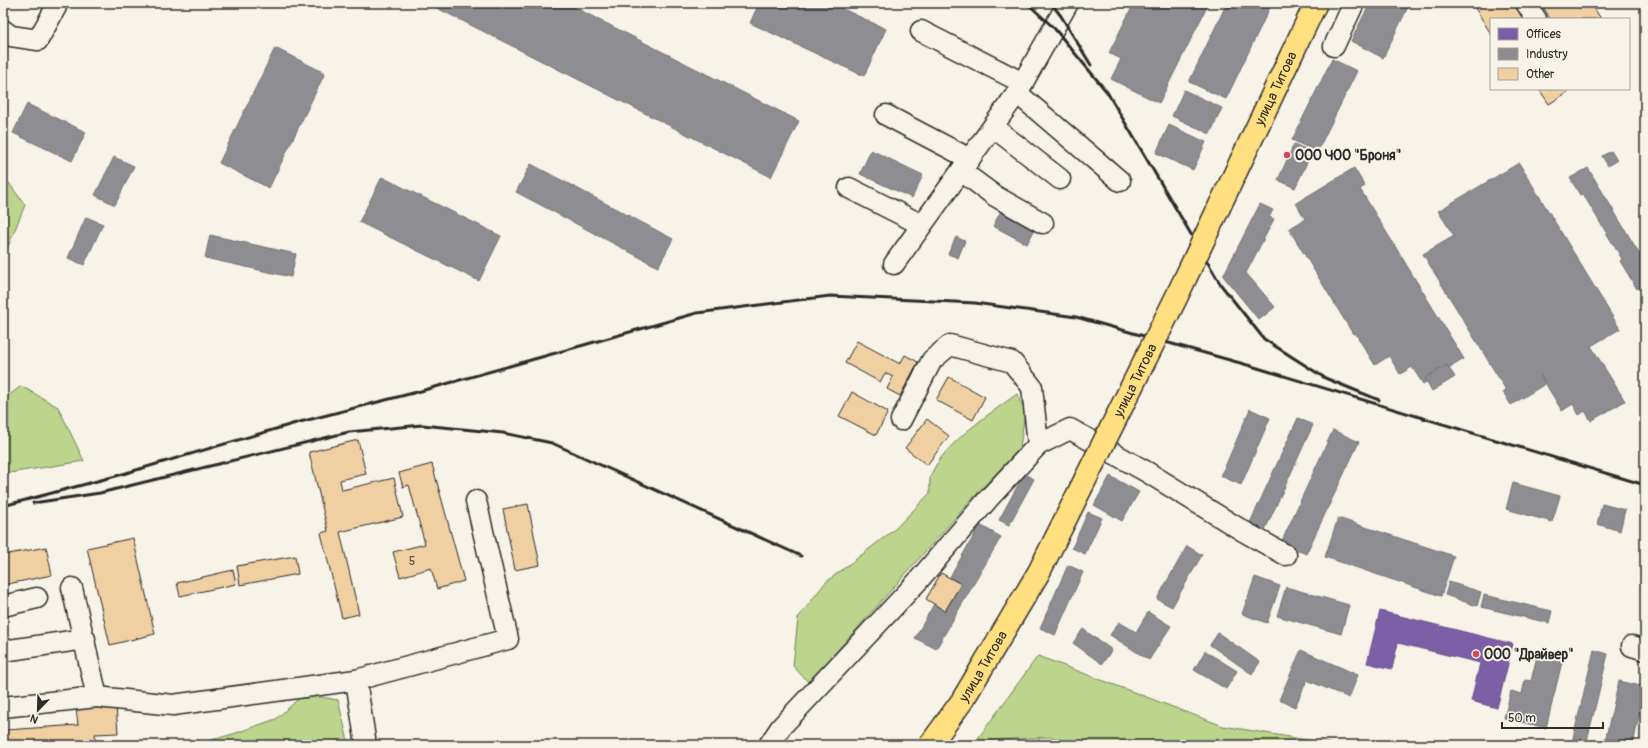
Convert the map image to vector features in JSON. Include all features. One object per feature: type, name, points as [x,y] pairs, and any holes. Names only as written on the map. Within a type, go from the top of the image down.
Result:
[{"type":"main road","name":"улица Титова","points":[[930,745],[962,701],[1039,572],[1198,253],[1316,3]]},
{"type":"lane","points":[[894,264],[1020,88],[1068,3]]},
{"type":"lane","points":[[1334,46],[1354,3]]},
{"type":"lane","points":[[1526,3],[1535,18]]},
{"type":"lane","points":[[3,30],[11,36],[38,40],[56,7]]},
{"type":"lane","points":[[921,31],[1020,88],[1120,181]]},
{"type":"lane","points":[[886,115],[965,165],[995,196],[1043,223]]},
{"type":"lane","points":[[993,127],[1060,179]]},
{"type":"lane","points":[[849,188],[922,225]]},
{"type":"lane","points":[[901,420],[932,360],[950,345],[1012,362],[1032,387],[1038,445]]},
{"type":"lane","points":[[769,745],[782,727],[917,582],[989,498],[1038,445],[1070,429],[1147,472],[1243,531],[1286,555]]},
{"type":"lane","points":[[3,707],[97,697],[173,705],[356,680],[508,639],[476,502]]},
{"type":"lane","points":[[72,588],[85,638],[97,697]]},
{"type":"lane","points":[[3,606],[37,598]]},
{"type":"lane","points":[[3,651],[85,638]]},
{"type":"lane","points":[[356,680],[366,745]]},
{"type":"green space","points":[[3,175],[25,205],[7,249],[3,255]]},
{"type":"green space","points":[[21,386],[58,407],[84,461],[3,474],[3,400]]},
{"type":"green space","points":[[1017,394],[1025,411],[1020,448],[972,499],[808,682],[793,666],[798,618],[825,583],[895,529],[930,493],[931,475],[937,463],[946,452],[969,430]]},
{"type":"green space","points":[[1038,656],[1223,726],[1338,745],[1082,745],[1051,737],[976,741]]},
{"type":"green space","points":[[304,694],[338,700],[349,745],[194,745],[233,734],[276,719]]},
{"type":"building: Offices","name":"ООО \"Драйвер\"","points":[[1380,611],[1513,644],[1497,708],[1471,701],[1480,663],[1398,643],[1392,669],[1367,663]]},
{"type":"building: Industry","points":[[427,3],[566,3],[799,121],[771,177]]},
{"type":"building: Industry","points":[[759,3],[830,3],[886,29],[864,76],[750,23]]},
{"type":"building: Industry","points":[[1134,3],[1209,3],[1159,103],[1111,79],[1121,59],[1109,53]]},
{"type":"building: Industry","points":[[1227,3],[1272,3],[1226,99],[1189,82]]},
{"type":"building: Industry","points":[[1370,3],[1410,3],[1383,58],[1351,41]]},
{"type":"building: Industry","points":[[275,48],[325,73],[269,188],[219,163]]},
{"type":"building: Industry","points":[[1332,59],[1357,71],[1317,152],[1292,140]]},
{"type":"building: Industry","points":[[3,80],[9,83],[3,95]]},
{"type":"building: Industry","points":[[1184,90],[1222,108],[1210,134],[1172,116]]},
{"type":"building: Industry","points":[[27,104],[86,132],[72,161],[13,133]]},
{"type":"building: Industry","points":[[1169,125],[1206,142],[1193,170],[1156,153]]},
{"type":"building: Industry","points":[[1294,144],[1312,152],[1295,188],[1278,180]]},
{"type":"building: Industry","points":[[871,150],[923,175],[912,198],[860,174]]},
{"type":"building: Industry","points":[[1611,151],[1617,160],[1608,166],[1602,156]]},
{"type":"building: Industry","points":[[114,157],[134,166],[115,205],[95,195]]},
{"type":"building: Industry","points":[[1519,163],[1620,329],[1591,346],[1625,401],[1591,421],[1585,411],[1579,415],[1573,404],[1562,411],[1541,376],[1545,384],[1511,405],[1503,392],[1506,390],[1423,254],[1454,236],[1438,211]]},
{"type":"building: Industry","points":[[531,164],[673,239],[658,267],[516,192]]},
{"type":"building: Industry","points":[[1354,168],[1365,186],[1360,189],[1464,359],[1423,384],[1412,367],[1400,374],[1389,356],[1375,365],[1355,333],[1353,334],[1289,229],[1305,219],[1296,203]]},
{"type":"building: Industry","points":[[1588,168],[1645,263],[1645,285],[1637,289],[1620,261],[1622,259],[1583,194],[1580,195],[1570,178]]},
{"type":"building: Industry","points":[[382,177],[501,236],[479,281],[359,222]]},
{"type":"building: Industry","points":[[1260,204],[1273,210],[1269,217],[1274,219],[1246,273],[1275,307],[1259,320],[1223,276]]},
{"type":"building: Industry","points":[[1003,207],[1037,225],[1027,244],[993,226]]},
{"type":"building: Industry","points":[[86,217],[103,224],[84,265],[68,258]]},
{"type":"building: Industry","points":[[210,235],[296,254],[291,277],[205,258]]},
{"type":"building: Industry","points":[[956,237],[965,241],[958,258],[948,254]]},
{"type":"building: Industry","points":[[1447,365],[1455,377],[1432,391],[1425,378]]},
{"type":"building: Industry","points":[[1250,409],[1270,418],[1241,485],[1221,476]]},
{"type":"building: Industry","points":[[1298,418],[1313,425],[1264,532],[1249,525]]},
{"type":"building: Industry","points":[[1333,430],[1359,442],[1306,554],[1281,543]]},
{"type":"building: Industry","points":[[1024,474],[1034,479],[1009,525],[999,520]]},
{"type":"building: Industry","points":[[1110,476],[1139,492],[1122,521],[1094,505]]},
{"type":"building: Industry","points":[[1513,483],[1560,496],[1552,522],[1506,509]]},
{"type":"building: Industry","points":[[1602,504],[1625,510],[1620,531],[1597,524]]},
{"type":"building: Industry","points":[[1088,512],[1102,518],[1085,554],[1072,548]]},
{"type":"building: Industry","points":[[1338,518],[1454,556],[1441,596],[1325,557]]},
{"type":"building: Industry","points":[[980,525],[1001,537],[936,649],[915,638],[934,604],[945,611],[961,584],[950,577]]},
{"type":"building: Industry","points":[[1187,546],[1202,555],[1172,607],[1157,599]]},
{"type":"building: Industry","points":[[1068,565],[1083,572],[1055,635],[1040,628]]},
{"type":"building: Industry","points":[[1255,577],[1280,586],[1267,623],[1242,614]]},
{"type":"building: Industry","points":[[1449,582],[1481,592],[1477,606],[1445,595]]},
{"type":"building: Industry","points":[[1286,587],[1349,605],[1341,634],[1277,616]]},
{"type":"building: Industry","points":[[1484,595],[1552,611],[1549,623],[1481,607]]},
{"type":"building: Industry","points":[[1148,612],[1171,626],[1149,660],[1110,635],[1119,622],[1136,632]]},
{"type":"building: Industry","points":[[1083,629],[1112,650],[1102,664],[1073,643]]},
{"type":"building: Industry","points":[[1218,633],[1260,662],[1252,674],[1210,645]]},
{"type":"building: Industry","points":[[1301,650],[1358,675],[1349,698],[1307,680],[1295,707],[1279,700]]},
{"type":"building: Industry","points":[[1594,650],[1608,654],[1586,745],[1583,745],[1572,742]]},
{"type":"building: Industry","points":[[1205,651],[1237,671],[1226,689],[1194,670]]},
{"type":"building: Industry","points":[[1538,652],[1563,658],[1546,728],[1504,718],[1511,691],[1522,694],[1525,680],[1531,681]]},
{"type":"building: Industry","points":[[1619,681],[1645,687],[1633,745],[1604,745]]},
{"type":"building: Other","points":[[1472,3],[1514,3],[1522,18],[1490,18],[1490,32]]},
{"type":"building: Other","points":[[1541,3],[1591,3],[1600,18],[1549,18]]},
{"type":"building: Other","points":[[1540,90],[1567,90],[1568,92],[1549,104]]},
{"type":"building: Other","points":[[857,341],[900,364],[905,355],[918,362],[900,396],[887,389],[893,377],[885,373],[880,382],[845,363]]},
{"type":"building: Other","points":[[949,377],[985,397],[973,420],[936,400]]},
{"type":"building: Other","points":[[852,392],[888,412],[876,435],[839,416]]},
{"type":"building: Other","points":[[927,419],[949,436],[927,465],[905,448]]},
{"type":"building: Other","points":[[358,440],[366,474],[340,480],[342,490],[394,478],[403,517],[340,532],[359,614],[342,618],[321,533],[328,531],[309,452]]},
{"type":"building: Other","points":[[432,464],[464,581],[437,589],[431,568],[400,577],[393,552],[425,544],[409,485],[403,487],[399,473]]},
{"type":"building: Other","points":[[528,504],[540,565],[515,570],[503,509]]},
{"type":"building: Other","points":[[133,538],[155,634],[110,645],[87,548]]},
{"type":"building: Other","points":[[46,547],[52,575],[3,585],[3,555]]},
{"type":"building: Other","points":[[295,556],[298,574],[240,585],[237,566]]},
{"type":"building: Other","points":[[233,570],[236,584],[180,596],[177,583]]},
{"type":"building: Other","points":[[941,573],[961,584],[945,611],[926,599]]},
{"type":"building: Other","points":[[116,706],[118,733],[95,734],[96,745],[7,745],[6,730],[78,725],[76,709]]},
{"type":"railway","points":[[1027,3],[1054,28],[1107,92],[1221,285],[1264,339],[1325,378],[1379,400]]},
{"type":"railway","points":[[1051,3],[1061,16],[1091,65]]},
{"type":"railway","points":[[3,506],[116,476],[296,423],[421,391],[697,313],[830,296],[975,303],[1076,317],[1251,366],[1645,485]]},
{"type":"railway","points":[[33,503],[100,493],[349,432],[422,425],[503,433],[552,443],[801,556]]},
{"type":"place","name":"ООО ЧОО \"Броня\"","points":[[1287,155]]},
{"type":"place","name":"ООО \"Драйвер\"","points":[[1476,654]]}]
